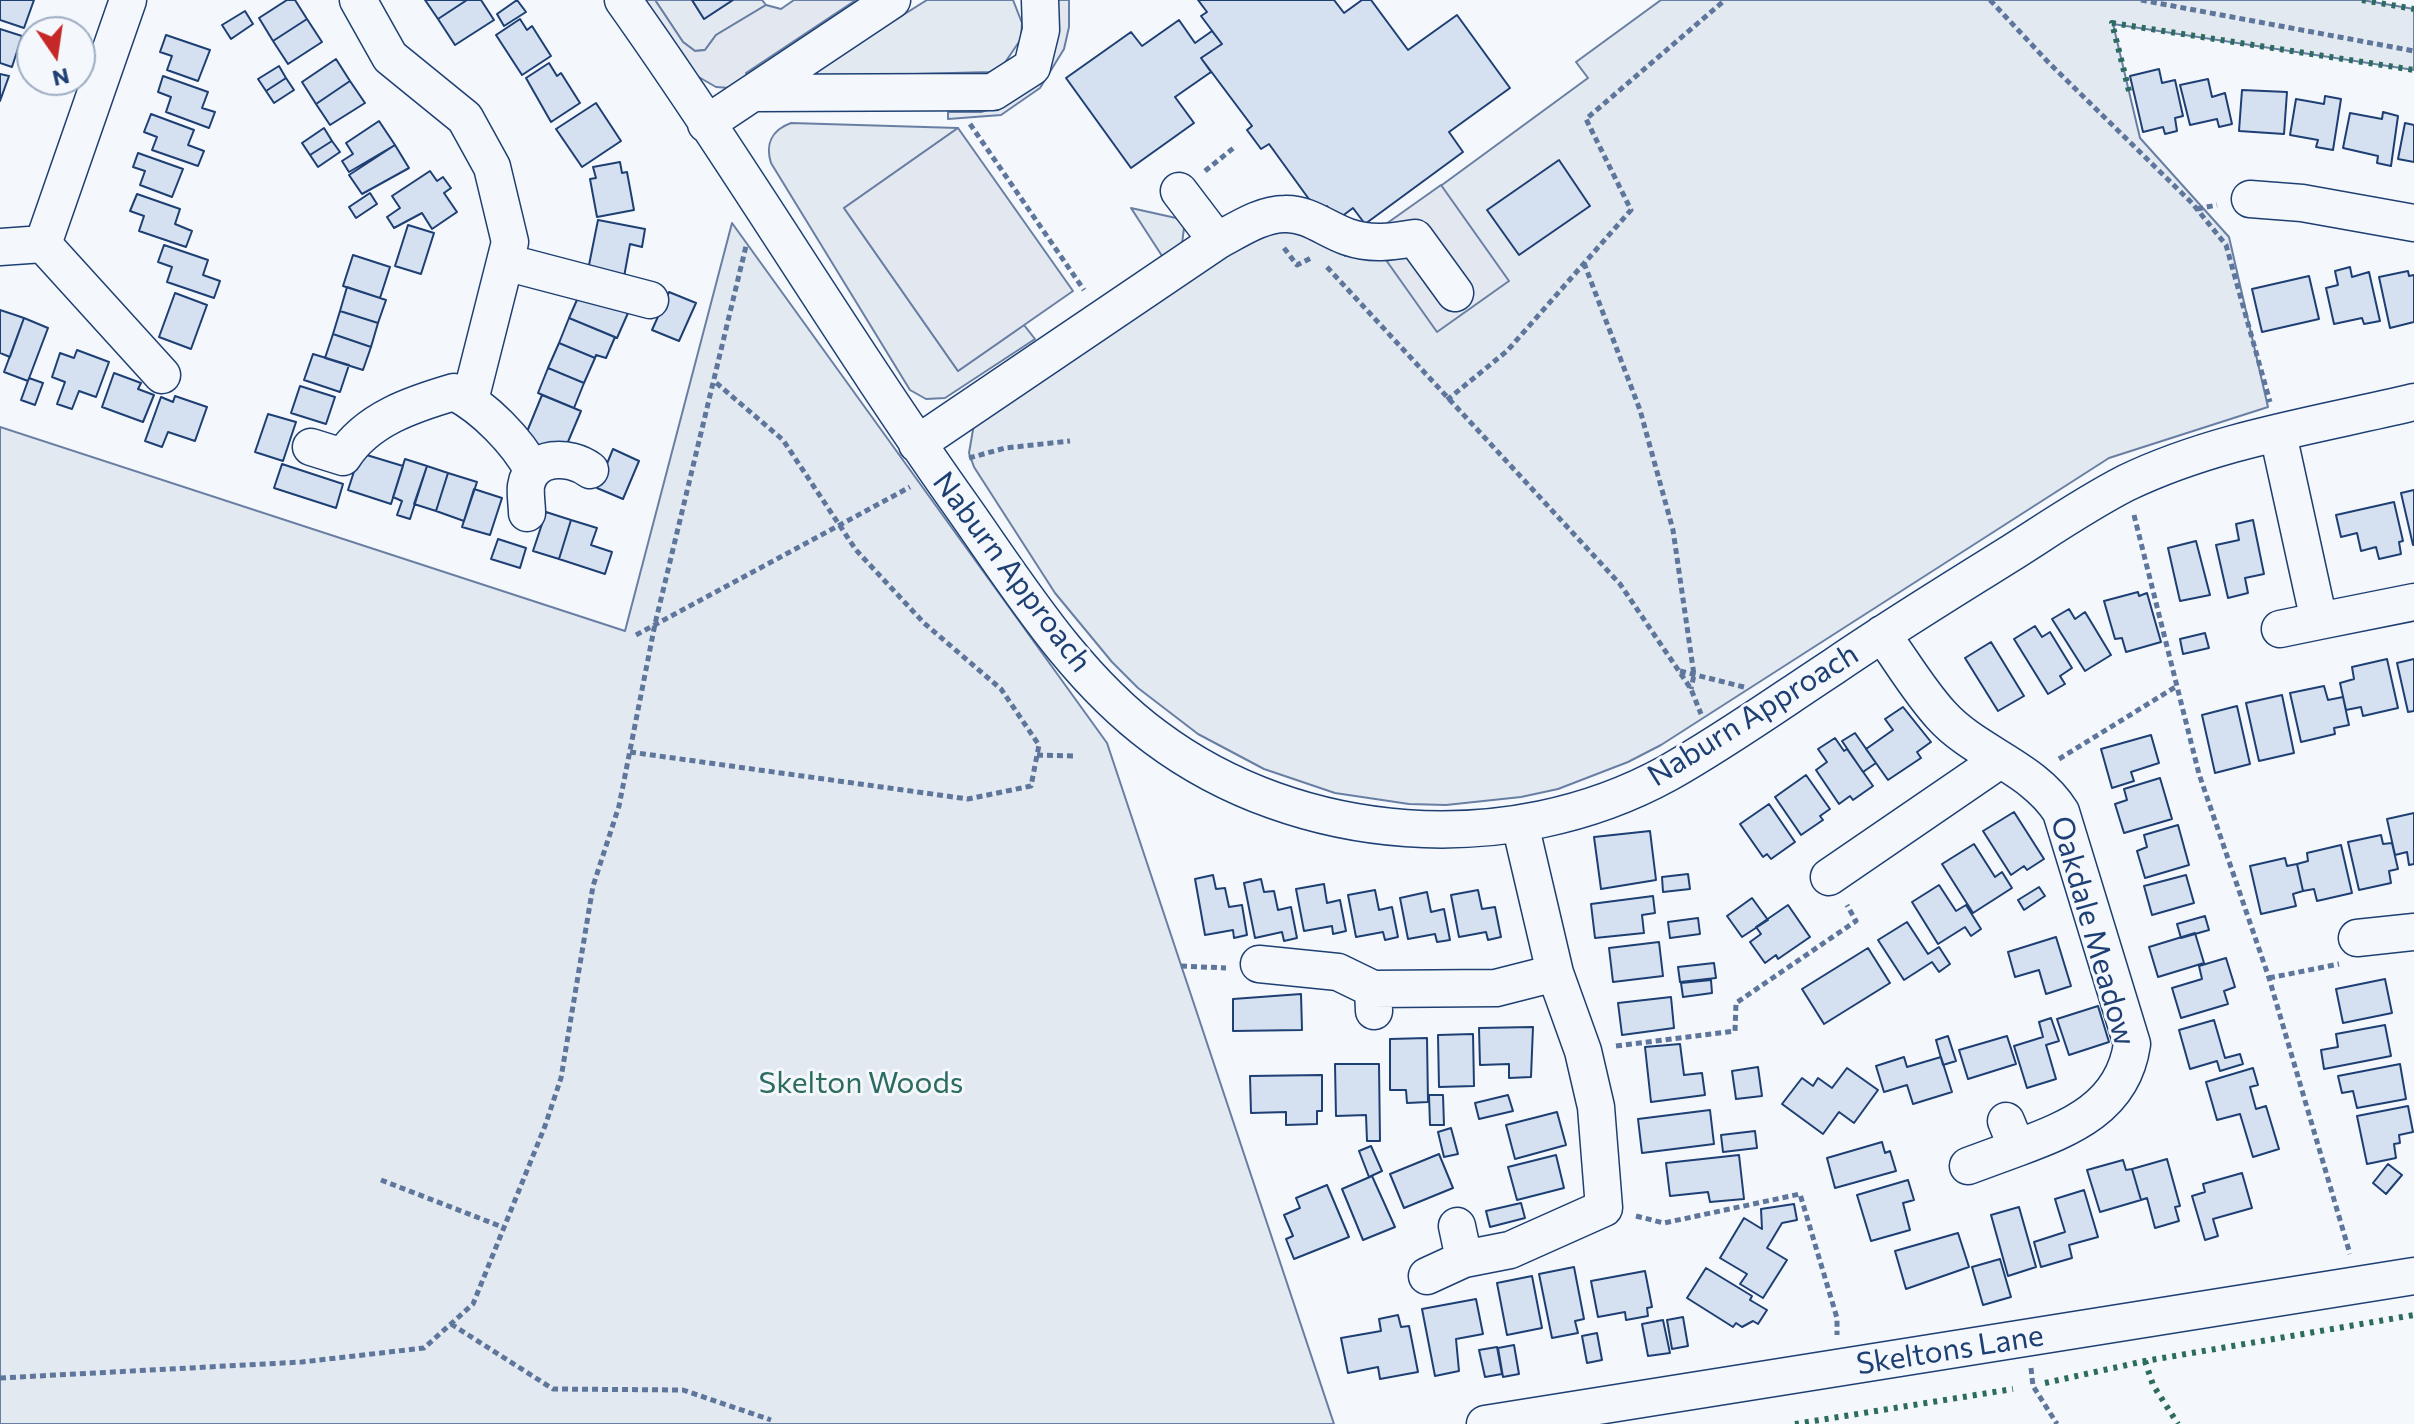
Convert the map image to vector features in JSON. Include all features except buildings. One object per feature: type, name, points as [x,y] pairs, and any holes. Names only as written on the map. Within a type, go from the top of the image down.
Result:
[{"type":"street","points":[[43,244],[128,0]]},
{"type":"street","points":[[358,0],[390,57],[465,118],[492,167],[510,242],[470,400]]},
{"type":"street","name":"Naburn Approach","points":[[623,0],[927,458],[1042,621],[1084,670],[1145,729],[1186,757],[1273,801],[1378,825],[1429,830],[1520,824],[1569,813],[1613,797],[1662,776],[1715,745],[1882,634],[2126,483],[2202,454],[2414,402]]},
{"type":"street","points":[[706,124],[892,0]]},
{"type":"street","points":[[753,93],[993,92],[1032,67],[1041,30],[1040,0]]},
{"type":"street","points":[[1179,191],[1217,241]]},
{"type":"street","points":[[2250,199],[2302,203],[2414,223]]},
{"type":"street","points":[[927,458],[1103,318],[1217,241],[1261,219],[1282,214],[1300,215],[1348,237],[1376,244],[1415,238],[1455,293]]},
{"type":"street","points":[[0,247],[43,244]]},
{"type":"street","points":[[43,244],[162,375]]},
{"type":"street","points":[[505,262],[650,300]]},
{"type":"street","points":[[311,447],[343,457],[353,440],[389,416],[454,392],[470,400],[525,456],[533,471]]},
{"type":"street","points":[[2278,434],[2319,621]]},
{"type":"street","points":[[527,513],[526,485],[533,471],[549,460],[577,460],[590,470]]},
{"type":"street","points":[[2280,629],[2414,602]]},
{"type":"street","name":"Oakdale Meadow","points":[[1882,634],[1941,715],[2051,795],[2069,830],[2132,1044],[2129,1065],[2120,1085],[2082,1121],[2012,1134],[1968,1166]]},
{"type":"street","points":[[1829,877],[2015,769]]},
{"type":"street","points":[[1427,1276],[1461,1243],[1510,1250],[1604,1208],[1596,1107],[1583,1051],[1555,973],[1520,824]]},
{"type":"street","points":[[2357,938],[2414,932]]},
{"type":"street","points":[[1259,964],[1338,972],[1374,1000],[1496,988],[1555,973]]},
{"type":"street","name":"Skeltons Lane","points":[[1485,1424],[2414,1276]]},
{"type":"path","points":[[1447,400],[1507,351],[1631,210],[1586,119],[1725,0]]},
{"type":"path","points":[[1990,0],[2049,63],[2192,203],[2226,245],[2278,434]]},
{"type":"path","points":[[2141,0],[2414,51]]},
{"type":"path","points":[[949,92],[1103,318]]},
{"type":"path","points":[[0,1378],[302,1362],[424,1348],[473,1304],[561,1078],[593,886],[619,806],[655,624],[748,237]]},
{"type":"path","points":[[1297,265],[1317,255],[1447,400],[1620,584],[1691,689],[1715,745]]},
{"type":"path","points":[[1584,263],[1640,410],[1673,530],[1694,675],[1691,689]]},
{"type":"path","points":[[630,752],[968,799],[1031,786],[1039,745],[1001,689],[924,623],[856,550],[783,440],[714,381]]},
{"type":"path","points":[[636,635],[839,525],[927,458],[1070,441]]},
{"type":"path","points":[[2126,483],[2199,774],[2269,978],[2358,1284]]},
{"type":"path","points":[[1679,670],[1787,697]]},
{"type":"path","points":[[2015,769],[2177,686]]},
{"type":"path","points":[[1037,755],[1075,756]]},
{"type":"path","points":[[1583,1051],[1735,1031],[1736,1003],[1856,921],[1829,877]]},
{"type":"path","points":[[1181,966],[1233,969],[1259,964]]},
{"type":"path","points":[[381,1180],[505,1228]]},
{"type":"path","points":[[1604,1208],[1664,1223],[1800,1194],[1837,1318],[1837,1355],[1856,1350],[1858,1365]]},
{"type":"path","points":[[451,1324],[553,1389],[683,1390],[771,1420]]},
{"type":"path","points":[[2027,1338],[2033,1386],[2057,1424]]},
{"type":"green space","points":[[655,0],[692,0],[704,19],[733,0],[762,0],[766,5],[716,35],[705,50],[695,51],[683,42]]},
{"type":"green space","points":[[927,0],[1013,0],[1022,23],[1021,39],[1004,64],[990,72],[804,77]]},
{"type":"green space","points":[[1661,0],[2362,0],[2414,9],[2414,70],[2113,24],[2140,138],[2229,237],[2268,407],[2109,458],[1661,745],[1628,762],[1558,789],[1521,797],[1446,805],[1409,804],[1335,793],[1264,769],[1198,734],[1138,688],[1112,662],[1055,593],[974,467],[969,453],[974,424],[1269,224],[1323,236],[1345,256],[1588,78],[1576,62]]},
{"type":"green space","points":[[791,123],[958,128],[844,208],[958,371],[1024,325],[1035,339],[945,398],[926,399],[910,390],[771,163],[769,150],[772,138]]},
{"type":"green space","points":[[1131,208],[1185,220],[1182,244],[1166,262]]},
{"type":"green space","name":"Skelton Woods","points":[[732,223],[1107,743],[1334,1424],[0,1424],[0,427],[625,631]]},
{"type":"shaded area","points":[[637,0],[655,0],[683,42],[695,51],[705,50],[716,35],[766,5],[781,9],[794,0],[856,0],[746,73],[751,80],[730,88],[716,87],[690,72]]},
{"type":"shaded area","points":[[1053,0],[1069,0],[1069,27],[1064,49],[1040,88],[1001,115],[948,119],[948,112],[981,112],[1005,105]]},
{"type":"shaded area","points":[[958,128],[1073,291],[958,371],[844,208]]},
{"type":"shaded area","points":[[1441,185],[1509,281],[1437,332],[1369,236]]},
{"type":"hedge","points":[[2362,0],[2414,9]]},
{"type":"hedge","points":[[2129,91],[2112,23],[2414,70]]},
{"type":"hedge","points":[[2045,1383],[2145,1361],[2414,1315]]},
{"type":"hedge","points":[[2145,1361],[2153,1385],[2178,1424]]},
{"type":"hedge","points":[[1795,1424],[2013,1389]]}]
